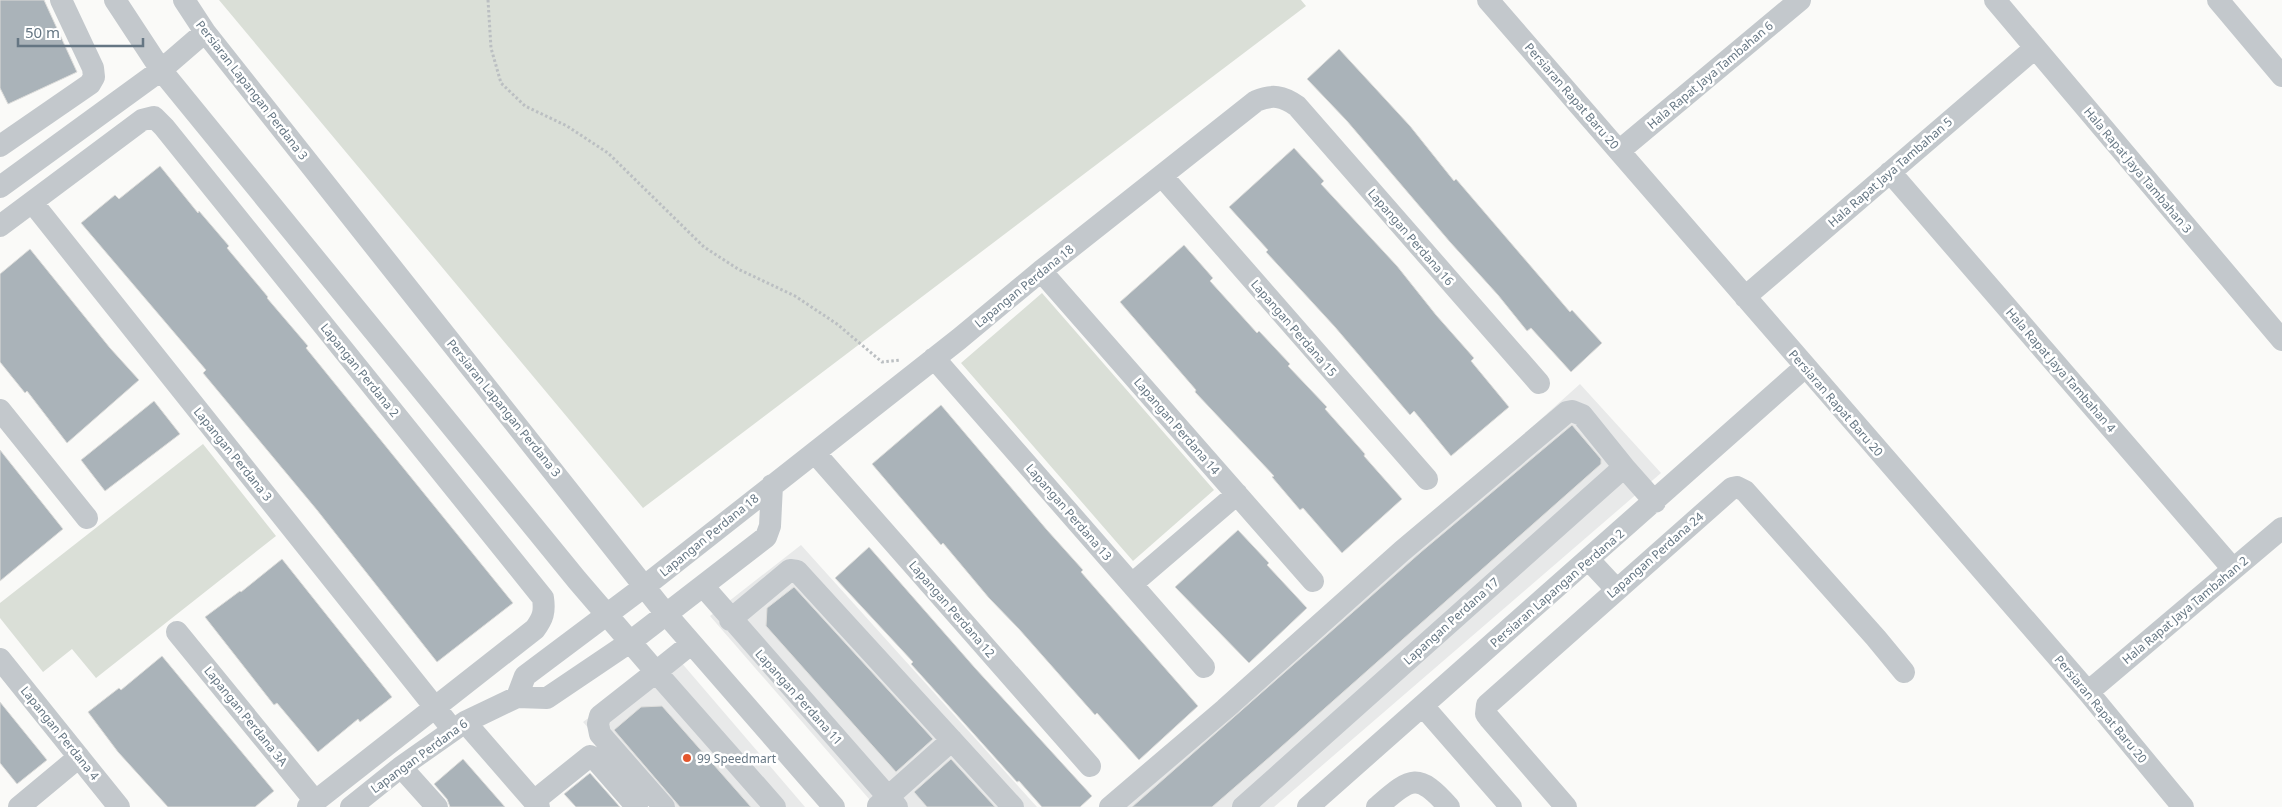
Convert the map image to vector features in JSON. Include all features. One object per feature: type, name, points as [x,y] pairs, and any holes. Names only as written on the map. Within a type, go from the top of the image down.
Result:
[{"type":"street","points":[[2,138],[90,84],[94,77],[93,68],[61,0]]},
{"type":"street","points":[[114,0],[161,70],[564,565],[775,807]]},
{"type":"street","name":"Persiaran Lapangan Perdana 3","points":[[184,0],[205,32],[666,614],[834,807]]},
{"type":"street","name":"Hala Rapat Jaya Tambahan 6","points":[[1619,151],[1800,0]]},
{"type":"street","name":"Hala Rapat Jaya Tambahan 3","points":[[1995,0],[2282,340]]},
{"type":"street","points":[[2218,0],[2282,76]]},
{"type":"street","name":"Persiaran Rapat Baru 20","points":[[1500,4],[1619,151],[1805,368],[2088,692],[2183,807]]},
{"type":"street","points":[[0,187],[161,70],[205,32]]},
{"type":"street","name":"Hala Rapat Jaya Tambahan 5","points":[[1744,297],[2035,48]]},
{"type":"street","name":"Lapangan Perdana 18","points":[[608,615],[934,358],[1256,100],[1266,96],[1279,96]]},
{"type":"street","name":"Lapangan Perdana 16","points":[[1279,96],[1297,106],[1539,383]]},
{"type":"street","name":"Lapangan Perdana 2","points":[[32,202],[142,120],[154,117],[543,598],[545,610],[543,618],[536,629],[435,706]]},
{"type":"street","name":"Hala Rapat Jaya Tambahan 4","points":[[1890,172],[2233,569]]},
{"type":"street","name":"Lapangan Perdana 15","points":[[1162,176],[1427,479]]},
{"type":"street","points":[[0,226],[32,202]]},
{"type":"street","name":"Lapangan Perdana 3","points":[[32,202],[435,706],[459,726],[536,804]]},
{"type":"street","name":"Lapangan Perdana 14","points":[[1041,271],[1313,581]]},
{"type":"street","name":"Lapangan Perdana 13","points":[[934,358],[1204,667]]},
{"type":"street","name":"Persiaran Lapangan Perdana 2","points":[[1308,807],[1590,560],[1805,368]]},
{"type":"street","points":[[0,410],[87,518]]},
{"type":"street","points":[[1110,807],[1225,709],[1402,551],[1567,412],[1572,411],[1582,415],[1655,502]]},
{"type":"street","name":"Lapangan Perdana 12","points":[[814,453],[1090,766]]},
{"type":"street","name":"Lapangan Perdana 17","points":[[1243,807],[1624,467]]},
{"type":"street","name":"Lapangan Perdana 18","points":[[630,642],[766,537],[770,526],[772,485]]},
{"type":"street","name":"Lapangan Perdana 24","points":[[1566,807],[1489,718],[1486,709],[1490,701],[1728,490],[1737,487],[1745,491],[1904,672]]},
{"type":"street","points":[[1132,584],[1237,494]]},
{"type":"street","name":"Hala Rapat Jaya Tambahan 2","points":[[2088,692],[2282,528]]},
{"type":"street","points":[[1590,560],[1616,589]]},
{"type":"street","points":[[730,620],[790,570],[797,571],[1014,807]]},
{"type":"street","name":"Lapangan Perdana 11","points":[[703,586],[888,804]]},
{"type":"street","points":[[517,697],[525,676],[608,615]]},
{"type":"street","name":"Lapangan Perdana 3A","points":[[176,632],[311,804]]},
{"type":"street","name":"Lapangan Perdana 6","points":[[351,807],[401,767],[459,726],[517,697],[547,698],[630,642]]},
{"type":"street","points":[[664,807],[600,734],[598,724],[600,716],[691,644]]},
{"type":"street","name":"Lapangan Perdana 4","points":[[0,659],[119,807]]},
{"type":"street","points":[[311,804],[435,706]]},
{"type":"street","points":[[1423,706],[1511,807]]},
{"type":"street","points":[[888,804],[952,740]]},
{"type":"street","points":[[536,804],[590,756],[596,760],[637,807]]},
{"type":"street","points":[[19,807],[79,757]]},
{"type":"street","points":[[401,767],[437,807]]},
{"type":"street","points":[[1377,807],[1400,787],[1413,783],[1424,783],[1433,789],[1449,807]]},
{"type":"path","points":[[488,0],[491,48],[500,83],[525,106],[567,126],[608,153],[704,247],[738,269],[795,296],[837,324],[882,362],[934,358]]},
{"type":"shaded area","points":[[219,0],[1301,0],[1306,6],[643,508]]},
{"type":"shaded area","points":[[1042,293],[1214,490],[1133,561],[961,363]]},
{"type":"shaded area","points":[[1580,384],[1661,473],[1274,807],[1108,807]]},
{"type":"shaded area","points":[[203,444],[276,536],[96,678],[72,649],[43,672],[0,618],[0,603]]},
{"type":"shaded area","points":[[801,545],[1037,807],[876,807],[710,616]]},
{"type":"shaded area","points":[[674,654],[805,807],[658,807],[583,722]]},
{"type":"building","points":[[0,0],[44,0],[77,72],[8,104],[0,88]]},
{"type":"building","points":[[1339,49],[1410,126],[1454,181],[1456,179],[1570,312],[1572,310],[1602,343],[1571,372],[1531,328],[1527,331],[1347,121],[1307,79]]},
{"type":"building","points":[[1294,148],[1324,181],[1321,184],[1397,266],[1436,315],[1474,358],[1471,361],[1509,407],[1451,456],[1414,411],[1410,415],[1335,327],[1266,252],[1268,250],[1229,207]]},
{"type":"building","points":[[160,166],[198,213],[199,211],[229,246],[227,248],[308,346],[306,348],[513,603],[437,662],[317,510],[203,373],[206,370],[81,223],[115,195],[119,199]]},
{"type":"building","points":[[1184,245],[1213,278],[1210,281],[1257,333],[1259,331],[1290,364],[1288,366],[1327,407],[1325,409],[1402,499],[1342,553],[1303,508],[1300,510],[1272,477],[1274,476],[1195,392],[1196,390],[1120,302]]},
{"type":"building","points":[[30,249],[110,348],[139,380],[67,443],[27,391],[25,393],[0,362],[0,274]]},
{"type":"building","points":[[154,401],[180,434],[105,491],[81,460]]},
{"type":"building","points":[[941,405],[1083,570],[1081,572],[1198,706],[1139,760],[1097,713],[1095,715],[989,598],[943,543],[941,545],[872,464]]},
{"type":"building","points":[[1572,425],[1601,459],[1601,464],[1272,755],[1212,807],[1132,807],[1421,552]]},
{"type":"building","points":[[0,450],[63,529],[0,581]]},
{"type":"building","points":[[1238,530],[1307,608],[1249,663],[1175,587]]},
{"type":"building","points":[[869,547],[975,668],[1092,796],[1080,807],[1042,807],[1019,781],[1017,782],[911,664],[913,662],[835,578]]},
{"type":"building","points":[[282,559],[392,697],[360,722],[358,719],[318,752],[277,703],[274,705],[205,617],[241,592]]},
{"type":"building","points":[[794,587],[933,739],[896,772],[766,626],[767,608]]},
{"type":"building","points":[[162,656],[274,791],[255,807],[168,807],[118,752],[88,712],[119,688],[121,690]]},
{"type":"building","points":[[0,702],[47,760],[17,784],[0,763]]},
{"type":"building","points":[[662,706],[751,807],[680,807],[614,730],[641,707]]},
{"type":"building","points":[[463,759],[505,807],[450,807],[447,799],[434,784]]},
{"type":"building","points":[[951,759],[995,807],[927,807],[914,792]]},
{"type":"building","points":[[590,773],[620,807],[576,807],[564,794]]},
{"type":"place","name":"99 Speedmart","points":[[687,758]]}]
